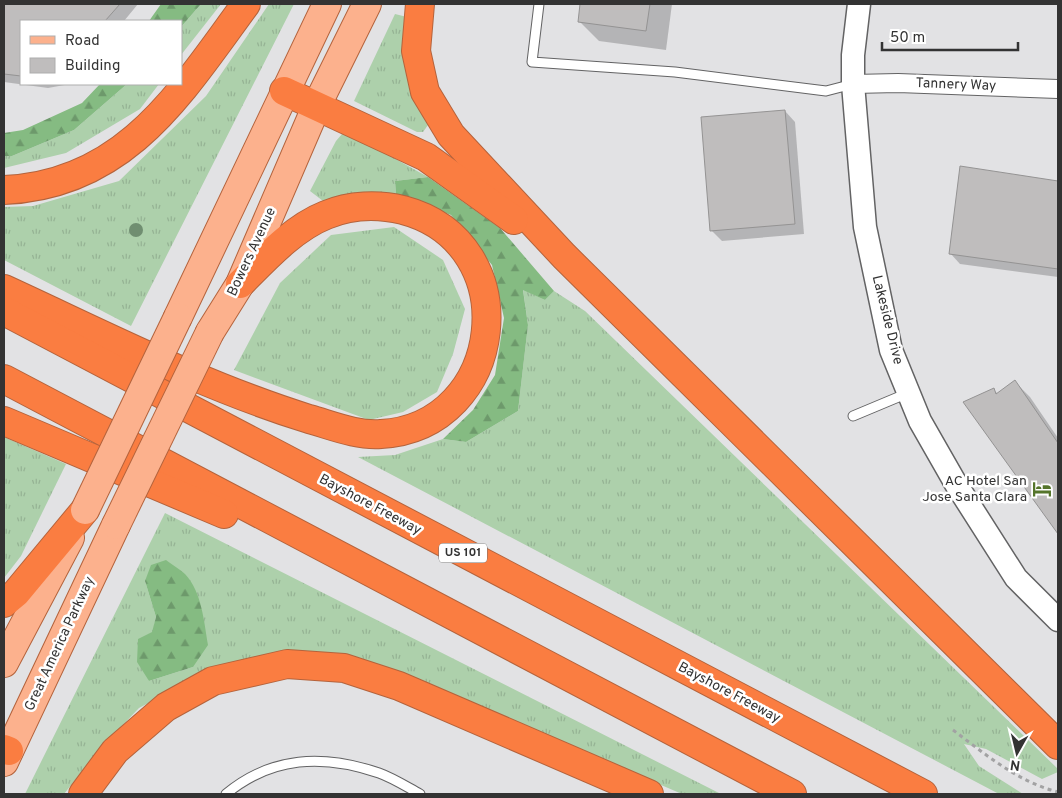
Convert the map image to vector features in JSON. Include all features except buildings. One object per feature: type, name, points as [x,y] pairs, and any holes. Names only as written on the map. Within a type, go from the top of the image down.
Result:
[{"type":"highway","points":[[4,190],[50,183],[78,174],[107,160],[133,142],[158,120],[189,82],[246,4]]},
{"type":"highway","points":[[420,4],[416,50],[426,92],[451,135],[564,256],[1058,746]]},
{"type":"highway","points":[[284,91],[426,157],[564,256]]},
{"type":"highway","points":[[4,289],[221,388],[277,409],[345,429],[379,434],[404,430],[428,421],[450,405],[461,395],[471,378],[484,341],[486,300],[482,279],[465,250],[439,226],[419,215],[396,209],[374,206],[352,208],[325,215],[272,252],[240,284]]},
{"type":"highway","name":"Bayshore Freeway","points":[[4,311],[923,794]]},
{"type":"highway","points":[[4,379],[792,794]]},
{"type":"highway","points":[[4,421],[396,587]]},
{"type":"highway","points":[[4,603],[16,593],[85,510]]},
{"type":"highway","points":[[83,794],[115,752],[166,707],[213,681],[287,664],[344,668],[399,686],[649,794]]},
{"type":"main road","points":[[4,663],[85,510],[327,4]]},
{"type":"main road","name":"Bowers Avenue","points":[[116,525],[210,332],[240,284],[317,105],[367,4]]},
{"type":"main road","name":"Great America Parkway","points":[[5,754],[116,525]]},
{"type":"street","name":"Lakeside Drive","points":[[859,4],[853,55],[853,84],[865,227],[891,350],[920,421],[956,484],[1016,578],[1058,620]]},
{"type":"street","name":"Tannery Way","points":[[853,84],[898,83],[1058,89]]},
{"type":"lane","points":[[540,4],[532,62],[674,72],[826,91],[853,84]]},
{"type":"lane","points":[[853,416],[908,393]]},
{"type":"lane","points":[[226,794],[244,779],[275,766],[306,761],[343,764],[380,774],[420,794]]},
{"type":"path","points":[[952,730],[1000,765],[1028,781],[1058,792]]},
{"type":"green space","points":[[161,4],[201,4],[182,26],[182,20],[150,20]]},
{"type":"green space","points":[[201,4],[221,4],[182,54],[182,26]]},
{"type":"green space","points":[[269,4],[294,4],[131,326],[4,260],[4,207],[33,206],[119,181],[206,96]]},
{"type":"green space","points":[[395,14],[411,18],[428,125],[423,132],[417,132],[354,101]]},
{"type":"green space","points":[[99,85],[126,85],[74,130],[12,156],[4,156],[4,133],[23,130],[82,103]]},
{"type":"green space","points":[[126,85],[158,85],[140,109],[66,153],[4,168],[4,156],[12,156],[74,130]]},
{"type":"green space","points":[[342,134],[354,136],[428,177],[395,181],[396,194],[352,194],[323,201],[310,191],[336,141]]},
{"type":"green space","points":[[428,177],[500,228],[554,291],[545,300],[523,290],[528,325],[518,411],[466,442],[443,439],[473,410],[495,375],[504,318],[492,265],[451,215],[396,194],[395,181]]},
{"type":"green space","points":[[394,227],[443,260],[465,309],[453,354],[437,392],[403,412],[369,420],[234,370],[280,283],[331,235]]},
{"type":"green space","points":[[523,289],[545,300],[554,291],[585,311],[1058,769],[1058,772],[1042,779],[986,749],[964,744],[979,766],[1023,794],[999,794],[358,457],[395,455],[443,439],[466,442],[518,411],[528,325]]},
{"type":"green space","points":[[4,437],[66,464],[21,556],[4,578]]},
{"type":"green space","points":[[165,513],[721,794],[682,794],[389,668],[333,653],[280,652],[218,666],[139,708],[97,752],[64,794],[25,794]],"holes":[[[145,581],[193,667],[149,681],[138,640],[153,632],[156,617]]]},
{"type":"green space","points":[[166,560],[185,574],[195,589],[199,598],[208,645],[193,667],[149,681],[137,662],[138,639],[152,632],[156,617],[145,581],[151,565]]},
{"type":"place","name":"AC Hotel San Jose Santa Clara","points":[[1042,489]]}]
